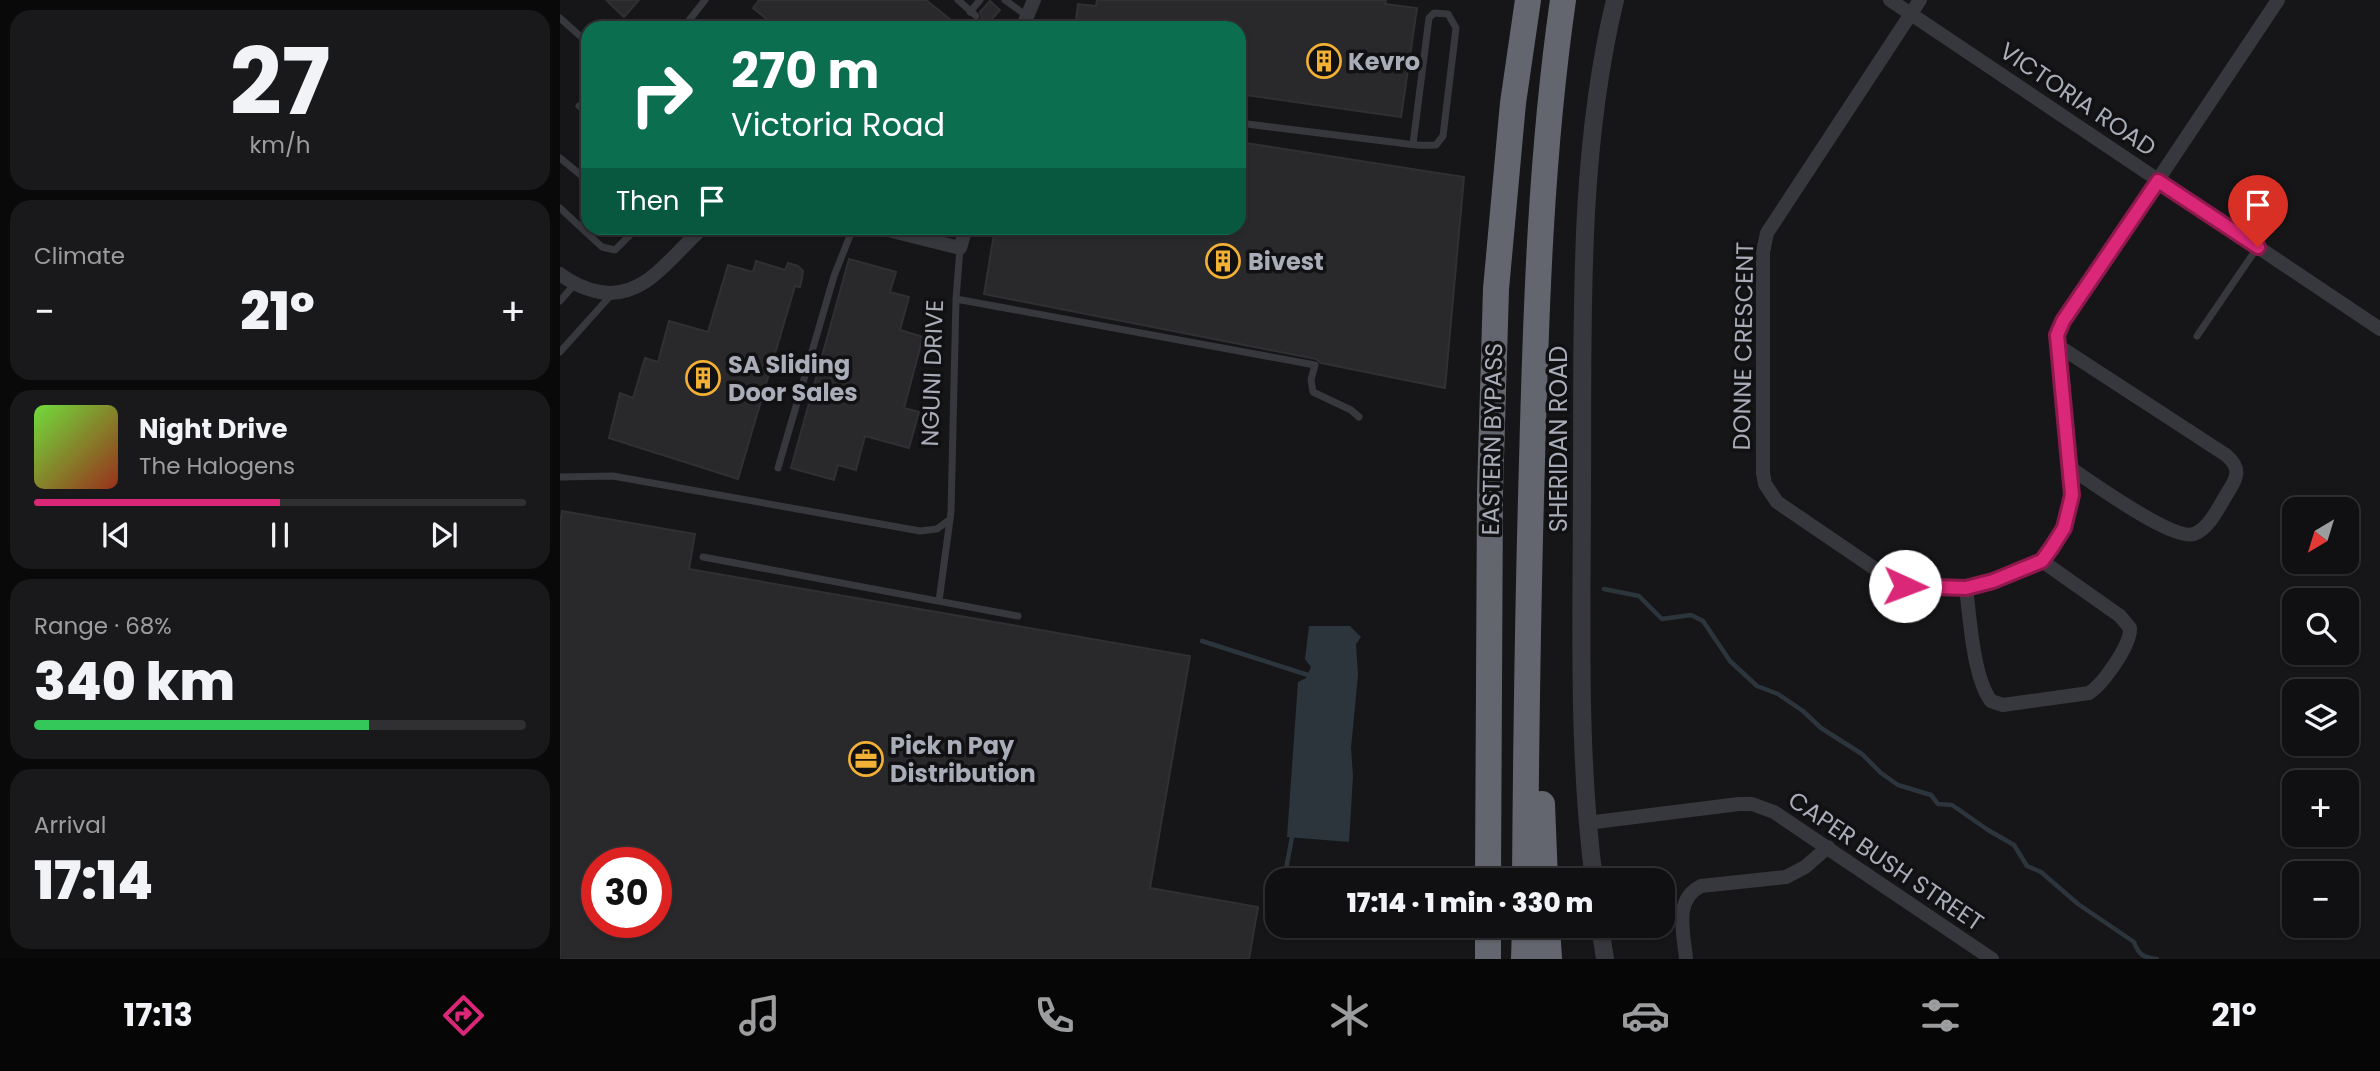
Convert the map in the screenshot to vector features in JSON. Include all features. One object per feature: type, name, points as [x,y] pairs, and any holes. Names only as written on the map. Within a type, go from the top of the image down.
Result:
[{"type":"highway","name":"EASTERN BYPASS","points":[[1488,868],[1490,492],[1496,289],[1513,103],[1528,0]]},
{"type":"highway","name":"EASTERN BYPASS","points":[[1525,868],[1526,688],[1536,300],[1551,81],[1563,0]]},
{"type":"highway","points":[[1526,688],[1538,753],[1544,868]]},
{"type":"highway","points":[[1488,938],[1488,959]]},
{"type":"highway","points":[[1524,959],[1525,938]]},
{"type":"highway","points":[[1548,938],[1549,959]]},
{"type":"street","points":[[1025,21],[1034,0]]},
{"type":"street","name":"SHERIDAN ROAD","points":[[1593,868],[1587,823],[1582,634],[1586,219],[1595,112],[1615,0]]},
{"type":"street","name":"VICTORIA ROAD","points":[[1890,0],[2380,329]]},
{"type":"street","name":"DONNE CRESCENT","points":[[1920,0],[1767,233],[1763,252],[1763,473],[1770,495],[1777,502],[1896,583],[1905,586],[1966,588],[1993,581],[2042,561]]},
{"type":"street","points":[[1966,588],[1981,685],[1991,701],[2003,705],[2089,693],[2099,685],[2128,642],[2130,628],[2120,616],[2042,561],[2064,528],[2072,495],[2057,335],[2063,321],[2278,0]]},
{"type":"street","points":[[560,274],[574,285],[612,294],[642,284],[655,275],[696,235]]},
{"type":"street","points":[[908,235],[960,248]]},
{"type":"street","name":"NGUNI DRIVE","points":[[960,248],[964,235]]},
{"type":"street","points":[[2057,345],[2227,455],[2238,473],[2207,525],[2192,534],[2184,535],[2162,527],[2070,468]]},
{"type":"street","name":"CAPER BUSH STREET","points":[[1587,823],[1752,804],[1774,812],[1992,959]]},
{"type":"street","points":[[1686,959],[1682,906],[1692,891],[1701,886],[1786,877],[1796,873],[1828,847]]},
{"type":"street","points":[[1602,938],[1605,959]]},
{"type":"lane","points":[[688,21],[705,0]]},
{"type":"lane","points":[[958,0],[973,14],[980,0]]},
{"type":"lane","points":[[1005,0],[1024,21]]},
{"type":"lane","points":[[1246,124],[1413,144],[1436,145],[1443,136],[1456,28],[1448,14],[1434,13],[1429,18],[1413,144]]},
{"type":"lane","points":[[560,18],[581,37]]},
{"type":"lane","points":[[560,158],[581,175]]},
{"type":"lane","points":[[560,208],[581,226]]},
{"type":"lane","points":[[590,235],[602,247],[615,250],[630,235]]},
{"type":"lane","points":[[778,468],[834,275],[850,235]]},
{"type":"lane","points":[[2197,336],[2258,247]]},
{"type":"lane","name":"NGUNI DRIVE","points":[[939,601],[951,512],[956,299],[960,248]]},
{"type":"lane","points":[[560,301],[574,285]]},
{"type":"lane","points":[[560,352],[612,294]]},
{"type":"lane","points":[[956,299],[1314,365],[1311,380],[1313,392],[1351,411],[1359,418]]},
{"type":"lane","points":[[560,477],[613,476],[920,530],[937,530],[949,520]]},
{"type":"lane","points":[[703,557],[1017,616]]},
{"type":"shaded area","points":[[1309,626],[1350,626],[1361,637],[1356,644],[1358,675],[1351,748],[1353,776],[1349,842],[1287,837],[1298,682],[1306,678],[1311,667],[1305,659]]},
{"type":"building","points":[[606,0],[639,0],[624,17]]},
{"type":"building","points":[[759,0],[926,0],[952,21],[769,21],[753,8]]},
{"type":"building","name":"Kevro","points":[[1097,0],[1386,0],[1385,4],[1417,8],[1401,117],[1246,95],[1246,21],[1076,21],[1078,4],[1096,6]]},
{"type":"building","points":[[990,1],[1000,10],[990,21],[980,21],[980,12]]},
{"type":"building","name":"Bivest","points":[[1246,143],[1464,177],[1445,388],[1321,363],[1316,359],[984,294],[994,235],[1246,235]]},
{"type":"building","points":[[849,259],[896,272],[890,292],[909,297],[900,330],[923,337],[904,408],[919,412],[909,448],[865,436],[856,470],[838,465],[834,480],[791,468]]},
{"type":"building","name":"SA Sliding Door Sales","points":[[756,261],[785,270],[788,263],[803,271],[800,287],[795,286],[738,479],[609,438],[620,393],[633,398],[645,358],[658,362],[669,321],[708,332],[728,265],[753,272]]},
{"type":"building","name":"Pick n Pay Distribution","points":[[562,511],[695,534],[689,569],[1190,656],[1150,888],[1258,907],[1249,959],[560,959]]},
{"type":"waterway","points":[[1604,589],[1639,596],[1662,619],[1691,615],[1703,621],[1730,661],[1757,686],[1778,694],[1803,711],[1821,728],[1862,754],[1898,785],[1931,795],[1938,804],[1952,805],[2014,845],[2027,866],[2041,872],[2078,904],[2134,942],[2142,955],[2157,959]]},
{"type":"waterway","points":[[1202,641],[1308,675]]},
{"type":"waterway","points":[[1286,868],[1292,837]]},
{"type":"place","name":"Kevro","points":[[1324,61]]},
{"type":"place","name":"Bivest","points":[[1223,261]]},
{"type":"place","name":"SA Sliding Door Sales","points":[[703,378]]},
{"type":"place","name":"Pick n Pay Distribution","points":[[866,759]]},
{"type":"route","points":[[1905,586],[1966,588],[2015,574],[2042,561],[2064,528],[2072,495],[2057,335],[2063,321],[2158,181],[2258,247]]}]
